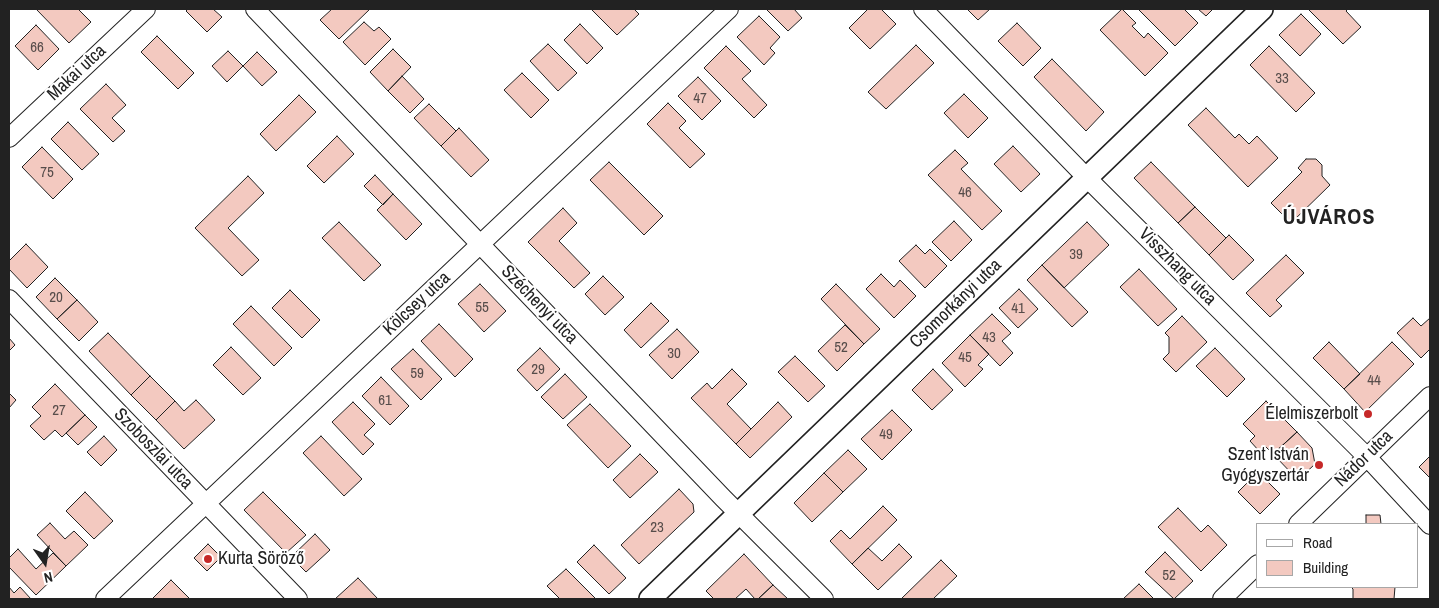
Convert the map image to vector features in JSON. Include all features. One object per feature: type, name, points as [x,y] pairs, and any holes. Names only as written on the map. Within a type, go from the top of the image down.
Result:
[{"type":"street","name":"Makai utca","points":[[9,138],[146,9]]},
{"type":"street","name":"Széchenyi utca","points":[[255,9],[739,514],[824,599]]},
{"type":"street","name":"Kölcsey utca","points":[[105,599],[729,9]]},
{"type":"street","name":"Visszhang utca","points":[[923,9],[1087,178],[1366,456],[1430,525]]},
{"type":"street","name":"Csomorkányi utca","points":[[650,599],[1262,9]]},
{"type":"street","name":"Szoboszlai utca","points":[[9,299],[298,599]]},
{"type":"street","name":"Nádor utca","points":[[1299,523],[1430,396]]},
{"type":"street","points":[[1222,599],[1256,566]]},
{"type":"building","points":[[36,9],[78,9],[91,22],[69,43]]},
{"type":"building","points":[[188,9],[213,9],[222,17],[207,32],[186,11]]},
{"type":"building","points":[[332,9],[370,9],[339,39],[320,20]]},
{"type":"building","points":[[591,9],[634,9],[639,14],[617,35]]},
{"type":"building","points":[[768,9],[794,9],[802,18],[788,31]]},
{"type":"building","points":[[868,9],[881,9],[896,24],[870,49],[849,28]]},
{"type":"building","points":[[967,9],[990,9],[978,20]]},
{"type":"building","points":[[1122,9],[1136,23],[1132,26],[1144,38],[1148,33],[1168,53],[1145,76],[1100,30]]},
{"type":"building","points":[[1138,9],[1184,9],[1198,23],[1175,46]]},
{"type":"building","points":[[1198,9],[1213,9],[1206,16]]},
{"type":"building","points":[[1308,9],[1348,9],[1346,11],[1361,27],[1343,44]]},
{"type":"building","points":[[1301,14],[1321,34],[1300,56],[1279,35]]},
{"type":"building","points":[[759,16],[780,37],[770,48],[775,53],[764,65],[737,37]]},
{"type":"building","points":[[364,22],[374,31],[379,27],[391,39],[365,65],[343,42]]},
{"type":"building","points":[[1017,23],[1041,48],[1023,66],[998,41]]},
{"type":"building","points":[[580,24],[603,48],[587,64],[564,40]]},
{"type":"building","points":[[36,25],[59,49],[38,70],[15,46]]},
{"type":"building","points":[[157,36],[194,73],[178,89],[141,52]]},
{"type":"building","points":[[548,44],[577,73],[558,91],[530,61]]},
{"type":"building","points":[[916,45],[934,63],[886,109],[868,92]]},
{"type":"building","points":[[726,46],[751,71],[742,79],[767,105],[754,118],[704,68]]},
{"type":"building","points":[[1269,46],[1315,93],[1296,112],[1250,65]]},
{"type":"building","points":[[393,49],[411,67],[388,91],[370,72]]},
{"type":"building","points":[[228,51],[243,66],[227,82],[212,66]]},
{"type":"building","points":[[257,52],[277,72],[262,86],[243,66]]},
{"type":"building","points":[[1052,59],[1104,112],[1086,131],[1034,77]]},
{"type":"building","points":[[522,73],[549,100],[531,118],[504,90]]},
{"type":"building","points":[[402,76],[424,99],[410,113],[388,91]]},
{"type":"building","points":[[698,77],[721,101],[702,120],[678,96]]},
{"type":"building","points":[[106,84],[126,105],[112,118],[125,131],[113,142],[80,109]]},
{"type":"building","points":[[964,94],[988,118],[968,138],[944,113]]},
{"type":"building","points":[[299,95],[316,112],[276,151],[260,134]]},
{"type":"building","points":[[668,103],[686,121],[679,128],[705,154],[690,168],[647,124]]},
{"type":"building","points":[[429,104],[456,131],[441,146],[414,118]]},
{"type":"building","points":[[1206,108],[1235,138],[1239,134],[1249,144],[1257,136],[1278,158],[1248,187],[1188,125]]},
{"type":"building","points":[[68,122],[99,154],[82,170],[51,139]]},
{"type":"building","points":[[459,128],[489,160],[471,177],[441,146]]},
{"type":"building","points":[[337,136],[354,154],[324,183],[307,166]]},
{"type":"building","points":[[1013,146],[1040,174],[1021,192],[994,164]]},
{"type":"building","points":[[42,147],[73,179],[53,199],[22,167]]},
{"type":"building","points":[[955,150],[968,163],[961,169],[1002,211],[982,230],[928,175]]},
{"type":"building","points":[[1306,159],[1316,159],[1322,165],[1322,176],[1330,185],[1291,223],[1271,203],[1302,172],[1298,168]]},
{"type":"building","points":[[609,162],[663,216],[644,235],[590,180]]},
{"type":"building","points":[[1151,162],[1195,207],[1178,223],[1134,178]]},
{"type":"building","points":[[375,175],[393,194],[383,205],[364,186]]},
{"type":"building","points":[[248,176],[264,193],[228,228],[259,260],[242,276],[195,228]]},
{"type":"building","points":[[393,194],[422,224],[406,240],[377,210]]},
{"type":"building","points":[[1195,207],[1226,238],[1209,255],[1178,223]]},
{"type":"building","points":[[563,208],[577,223],[559,241],[590,273],[574,288],[528,242]]},
{"type":"building","points":[[954,221],[972,240],[951,261],[932,242]]},
{"type":"building","points":[[339,222],[381,265],[364,281],[322,238]]},
{"type":"building","points":[[1087,222],[1109,245],[1064,288],[1042,265]]},
{"type":"building","points":[[1229,235],[1254,260],[1233,280],[1209,255]]},
{"type":"building","points":[[26,244],[48,267],[27,288],[9,269],[9,261]]},
{"type":"building","points":[[916,245],[925,254],[930,249],[947,266],[925,288],[899,261]]},
{"type":"building","points":[[1286,255],[1304,273],[1276,300],[1282,306],[1270,317],[1246,293]]},
{"type":"building","points":[[1042,265],[1088,312],[1072,327],[1027,280]]},
{"type":"building","points":[[1139,269],[1177,309],[1158,326],[1120,287]]},
{"type":"building","points":[[881,274],[894,287],[900,280],[916,296],[894,318],[866,289]]},
{"type":"building","points":[[603,276],[624,297],[605,315],[585,294]]},
{"type":"building","points":[[55,278],[77,300],[57,319],[36,297]]},
{"type":"building","points":[[480,284],[506,311],[484,332],[458,304]]},
{"type":"building","points":[[836,284],[880,329],[864,344],[821,299]]},
{"type":"building","points":[[1019,289],[1038,309],[1018,328],[999,308]]},
{"type":"building","points":[[290,290],[320,320],[302,338],[272,308]]},
{"type":"building","points":[[77,300],[98,322],[79,341],[57,319]]},
{"type":"building","points":[[651,303],[669,321],[641,348],[624,330]]},
{"type":"building","points":[[251,306],[292,348],[274,366],[233,324]]},
{"type":"building","points":[[992,314],[1011,333],[1002,341],[1013,353],[1000,366],[970,335]]},
{"type":"building","points":[[1182,316],[1207,342],[1176,372],[1163,359],[1169,353],[1169,337],[1165,333]]},
{"type":"building","points":[[1413,318],[1421,326],[1430,318],[1430,349],[1421,358],[1397,333]]},
{"type":"building","points":[[439,324],[473,359],[455,377],[421,341]]},
{"type":"building","points":[[845,325],[864,344],[837,371],[818,351]]},
{"type":"building","points":[[677,329],[699,352],[672,379],[649,355]]},
{"type":"building","points":[[108,333],[150,376],[131,395],[89,351]]},
{"type":"building","points":[[970,335],[989,354],[978,365],[983,369],[965,387],[942,363]]},
{"type":"building","points":[[9,338],[15,345],[9,351]]},
{"type":"building","points":[[1329,342],[1360,374],[1344,389],[1313,358]]},
{"type":"building","points":[[1392,342],[1414,364],[1365,412],[1344,389]]},
{"type":"building","points":[[231,347],[261,378],[243,395],[213,365]]},
{"type":"building","points":[[540,348],[560,369],[537,391],[517,370]]},
{"type":"building","points":[[1215,348],[1245,379],[1227,397],[1196,366]]},
{"type":"building","points":[[413,349],[442,379],[421,400],[391,369]]},
{"type":"building","points":[[795,356],[825,386],[808,402],[778,372]]},
{"type":"building","points":[[732,369],[747,384],[727,404],[751,429],[736,444],[691,398],[707,383],[712,389]]},
{"type":"building","points":[[933,369],[953,390],[932,410],[912,390]]},
{"type":"building","points":[[565,374],[587,397],[563,419],[541,397]]},
{"type":"building","points":[[150,376],[175,401],[156,420],[131,395]]},
{"type":"building","points":[[381,377],[409,406],[390,425],[362,396]]},
{"type":"building","points":[[55,384],[85,415],[62,437],[55,430],[44,440],[30,426],[41,416],[32,407]]},
{"type":"building","points":[[9,393],[16,400],[9,408]]},
{"type":"building","points":[[196,400],[215,420],[184,449],[156,420],[175,401],[184,411]]},
{"type":"building","points":[[1266,401],[1297,432],[1273,454],[1265,446],[1260,452],[1250,441],[1255,436],[1243,424]]},
{"type":"building","points":[[353,402],[375,424],[364,435],[374,444],[363,455],[332,422]]},
{"type":"building","points":[[778,402],[792,417],[750,458],[736,444]]},
{"type":"building","points":[[590,404],[631,446],[608,468],[567,425]]},
{"type":"building","points":[[892,410],[912,430],[882,460],[861,439]]},
{"type":"building","points":[[85,415],[97,427],[78,445],[66,433]]},
{"type":"building","points":[[1297,432],[1312,448],[1315,464],[1298,480],[1273,454]]},
{"type":"building","points":[[104,436],[117,450],[101,466],[87,452]]},
{"type":"building","points":[[321,436],[362,479],[344,496],[303,453]]},
{"type":"building","points":[[848,450],[867,469],[843,492],[824,473]]},
{"type":"building","points":[[640,454],[658,472],[630,498],[613,480]]},
{"type":"building","points":[[1430,456],[1430,478],[1419,467]]},
{"type":"building","points":[[1258,472],[1280,494],[1260,514],[1238,492]]},
{"type":"building","points":[[824,473],[843,492],[812,522],[794,503]]},
{"type":"building","points":[[679,489],[693,504],[694,512],[639,564],[621,545]]},
{"type":"building","points":[[85,492],[113,521],[94,539],[66,511]]},
{"type":"building","points":[[263,492],[306,535],[286,553],[244,510]]},
{"type":"building","points":[[883,506],[897,520],[852,564],[830,541],[841,530],[850,539]]},
{"type":"building","points":[[1178,508],[1201,532],[1208,525],[1227,545],[1201,571],[1158,527]]},
{"type":"building","points":[[1366,515],[1380,515],[1381,523],[1366,523]]},
{"type":"building","points":[[50,523],[65,539],[74,531],[88,545],[66,566],[37,535]]},
{"type":"building","points":[[315,534],[330,550],[306,572],[291,557]]},
{"type":"building","points":[[208,544],[221,557],[207,571],[194,558]]},
{"type":"building","points":[[899,544],[912,557],[878,590],[852,564],[868,548],[882,561]]},
{"type":"building","points":[[594,545],[626,578],[609,594],[577,562]]},
{"type":"building","points":[[18,549],[36,569],[53,553],[66,566],[36,595],[9,567],[9,558]]},
{"type":"building","points":[[1165,552],[1193,581],[1174,599],[1145,572]]},
{"type":"building","points":[[744,554],[773,585],[758,599],[755,599],[746,589],[735,599],[714,599],[706,591]]},
{"type":"building","points":[[941,560],[957,576],[933,599],[901,599]]},
{"type":"building","points":[[566,569],[596,599],[560,599],[547,586]]},
{"type":"building","points":[[358,578],[378,599],[335,599]]},
{"type":"building","points":[[171,580],[190,599],[152,599]]},
{"type":"building","points":[[1139,584],[1154,599],[1123,599]]},
{"type":"building","points":[[773,585],[788,599],[758,599]]},
{"type":"building","points":[[9,587],[14,593],[20,587],[31,599],[9,599]]},
{"type":"building","points":[[1395,588],[1394,599],[1353,599],[1353,589]]},
{"type":"place","name":"Élelmiszerbolt","points":[[1368,414]]},
{"type":"place","name":"Szent István Gyógyszertár","points":[[1319,465]]},
{"type":"place","name":"Kurta Söröző","points":[[208,559]]},
{"type":"district","name":"ÚJVÁROS","points":[[1329,218]]}]
